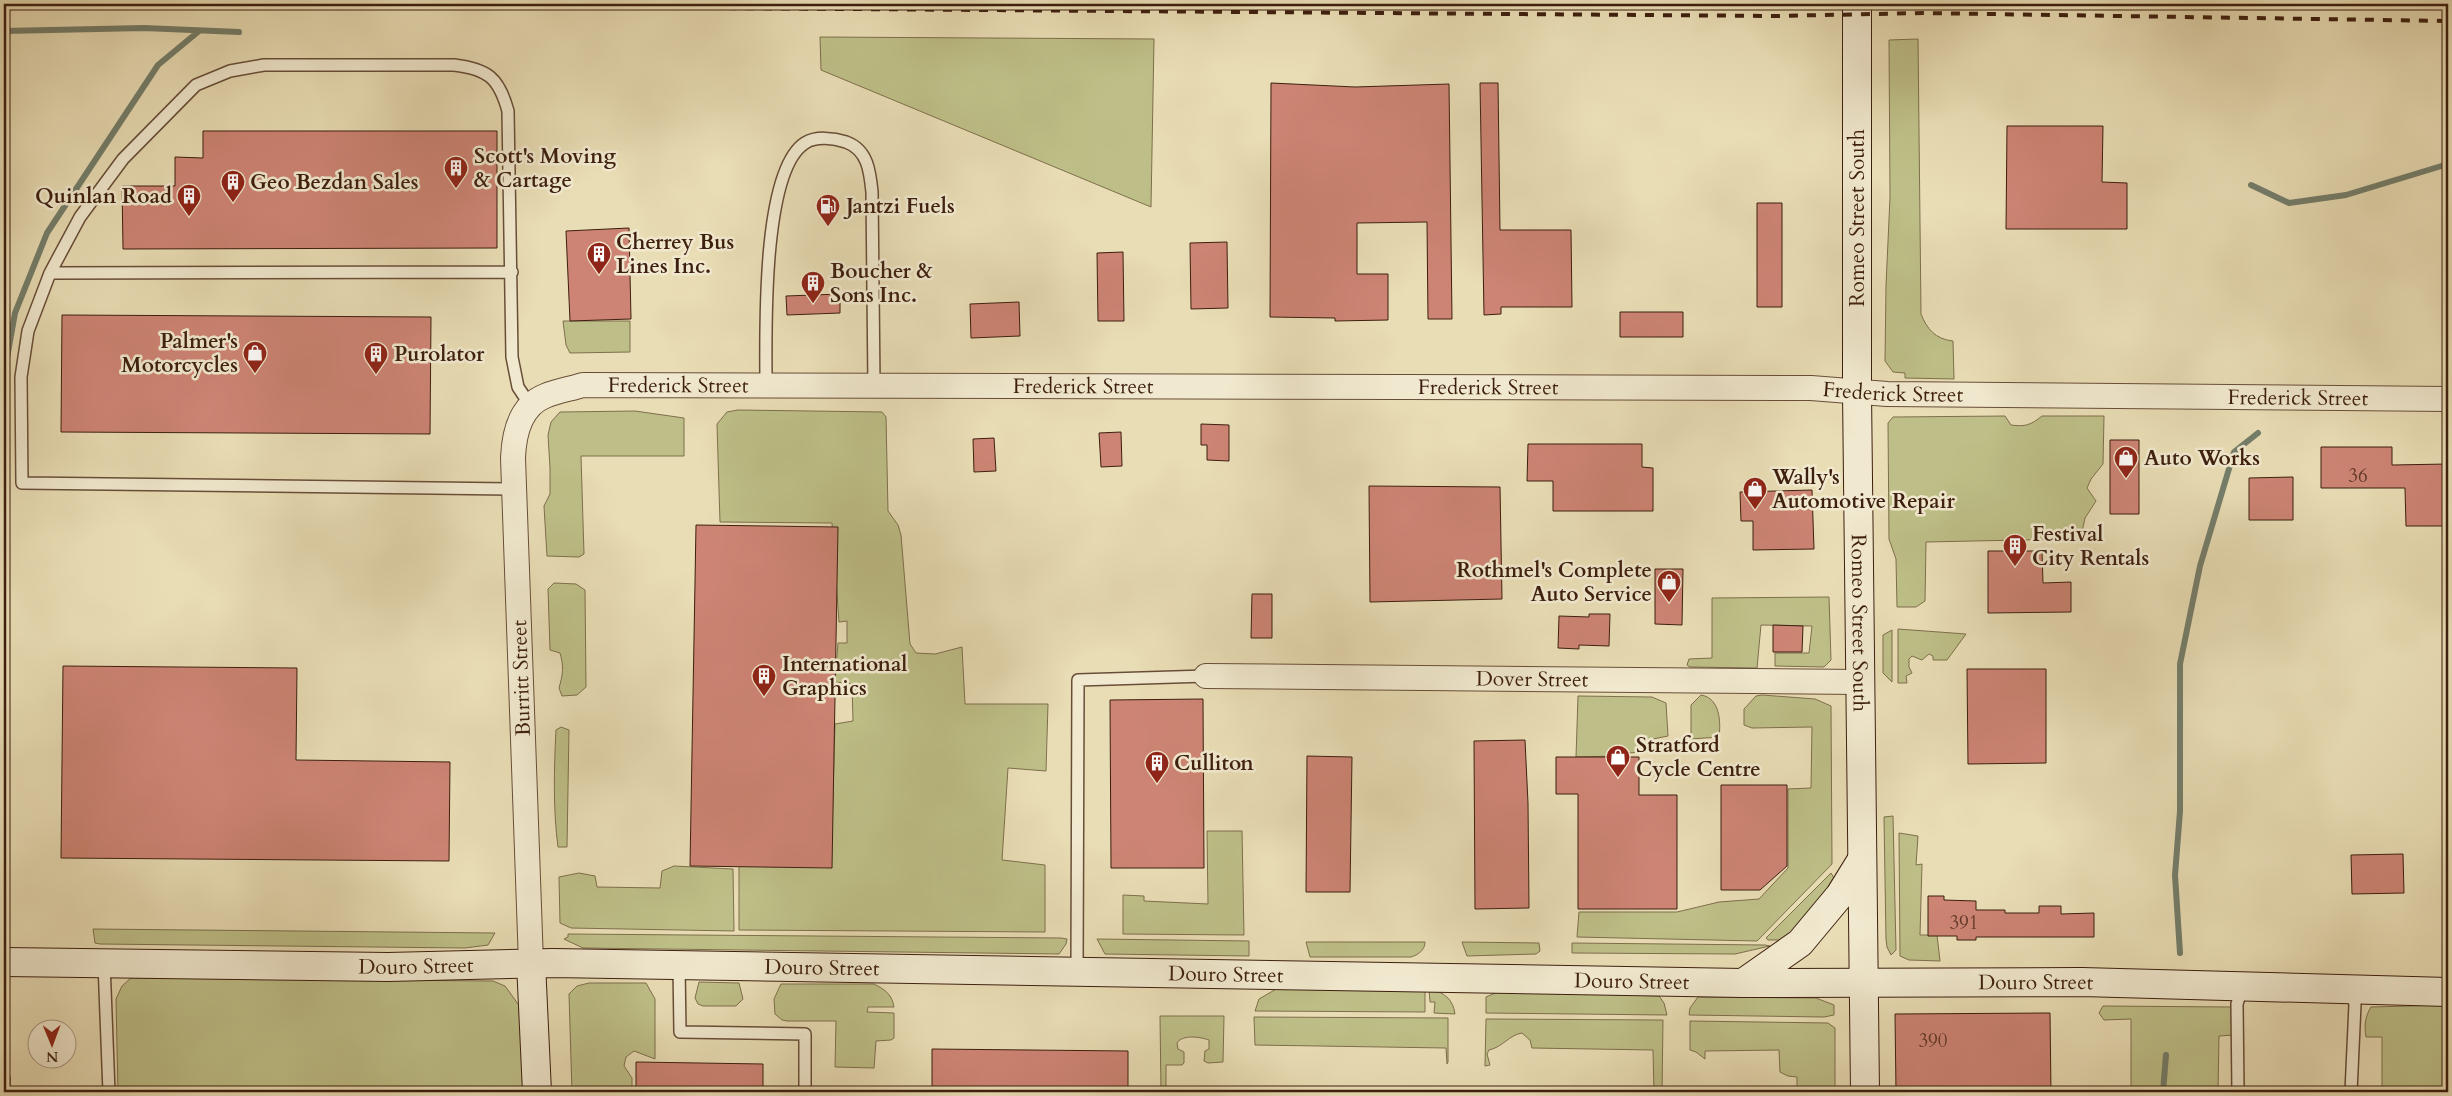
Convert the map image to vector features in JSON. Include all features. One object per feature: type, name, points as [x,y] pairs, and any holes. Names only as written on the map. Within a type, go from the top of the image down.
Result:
[{"type":"street","name":"Romeo Street South","points":[[1856,4],[1857,392],[1865,1092]]},
{"type":"street","name":"Frederick Street","points":[[530,405],[545,396],[583,385],[1802,388],[1898,394],[2448,399]]},
{"type":"street","name":"Burritt Street","points":[[530,405],[517,428],[514,442],[513,488],[531,963],[538,1092]]},
{"type":"street","name":"Dover Street","points":[[1206,676],[1860,682]]},
{"type":"street","points":[[1743,982],[1800,943],[1840,895],[1861,861]]},
{"type":"street","name":"Douro Street","points":[[4,962],[388,966],[531,963],[1077,970],[1743,982],[2082,982],[2350,991],[2448,992]]},
{"type":"lane","points":[[513,488],[22,483],[21,377],[28,331],[50,273],[80,217],[123,159],[196,85],[230,70],[264,65],[454,65],[476,67],[495,79],[504,95],[508,111],[514,373],[518,387],[530,405]]},
{"type":"lane","points":[[766,385],[769,240],[785,175],[795,154],[805,143],[821,139],[840,140],[853,145],[863,155],[869,169],[872,192],[874,386]]},
{"type":"lane","points":[[50,273],[512,272]]},
{"type":"lane","points":[[1077,970],[1078,680],[1206,676]]},
{"type":"lane","points":[[104,963],[109,1092]]},
{"type":"lane","points":[[679,965],[680,1032],[805,1034],[804,1092]]},
{"type":"lane","points":[[2238,1092],[2237,1004],[2242,988]]},
{"type":"lane","points":[[2350,991],[2355,1004],[2350,1092]]},
{"type":"green space","points":[[820,37],[1154,39],[1151,207],[821,70]]},
{"type":"green space","points":[[1918,39],[1921,314],[1932,332],[1941,338],[1953,341],[1954,379],[1905,378],[1905,373],[1893,372],[1885,361],[1890,197],[1889,40]]},
{"type":"green space","points":[[563,321],[630,321],[630,352],[570,353],[566,345]]},
{"type":"green space","points":[[738,410],[882,412],[886,417],[888,511],[898,525],[901,535],[910,644],[916,653],[935,654],[962,647],[965,704],[1048,704],[1046,771],[1008,768],[1002,860],[1045,865],[1045,932],[739,930],[739,868],[741,864],[831,866],[835,724],[853,721],[852,684],[835,682],[838,643],[847,643],[847,621],[839,622],[832,523],[720,522],[717,424],[727,412]]},
{"type":"green space","points":[[635,411],[684,418],[684,456],[581,456],[584,554],[579,557],[547,556],[544,506],[550,494],[548,435],[551,422],[560,412]]},
{"type":"green space","points":[[2005,416],[2011,425],[2020,426],[2028,425],[2042,416],[2104,416],[2103,464],[2091,479],[2087,488],[2096,501],[2085,518],[2082,532],[2070,539],[1926,542],[1925,601],[1916,607],[1897,607],[1896,559],[1889,539],[1888,423],[1893,417]]},
{"type":"green space","points":[[554,583],[576,584],[585,590],[586,687],[577,695],[562,696],[559,688],[562,670],[560,653],[550,650],[548,589]]},
{"type":"green space","points":[[1829,597],[1831,660],[1824,667],[1775,666],[1775,653],[1809,653],[1812,626],[1761,625],[1757,668],[1690,667],[1687,665],[1689,659],[1712,658],[1712,598]]},
{"type":"green space","points":[[1898,629],[1966,634],[1947,660],[1933,660],[1933,656],[1929,654],[1922,660],[1912,656],[1909,659],[1909,667],[1912,673],[1906,676],[1907,683],[1898,683]]},
{"type":"green space","points":[[1892,630],[1892,682],[1883,673],[1883,635]]},
{"type":"green space","points":[[1701,695],[1707,697],[1716,706],[1720,725],[1719,737],[1691,739],[1691,705]]},
{"type":"green space","points":[[1578,696],[1652,697],[1666,703],[1668,736],[1643,741],[1643,752],[1614,754],[1614,756],[1576,757]]},
{"type":"green space","points":[[1756,696],[1815,699],[1831,706],[1832,864],[1757,941],[1577,937],[1579,912],[1677,912],[1719,902],[1759,899],[1788,868],[1788,789],[1811,788],[1812,727],[1752,728],[1744,725],[1744,709]]},
{"type":"green space","points":[[561,727],[569,730],[567,847],[558,847],[555,818],[556,730]]},
{"type":"green space","points":[[1893,816],[1896,950],[1891,955],[1886,939],[1884,817]]},
{"type":"green space","points":[[1207,831],[1242,831],[1244,935],[1123,934],[1123,895],[1144,896],[1144,901],[1208,904]]},
{"type":"green space","points":[[1899,833],[1918,836],[1916,865],[1922,864],[1920,935],[1937,935],[1940,961],[1909,960],[1900,956]]},
{"type":"green space","points":[[674,866],[733,869],[734,931],[571,928],[560,923],[559,877],[579,873],[595,876],[597,887],[660,888],[662,871]]},
{"type":"green space","points":[[1831,873],[1834,878],[1805,923],[1783,940],[1768,940],[1766,938]]},
{"type":"green space","points":[[93,929],[495,933],[488,945],[465,948],[100,944],[95,943]]},
{"type":"green space","points":[[568,934],[1067,939],[1059,954],[583,948],[564,939],[568,937]]},
{"type":"green space","points":[[1097,939],[1249,941],[1249,956],[1105,954]]},
{"type":"green space","points":[[1306,942],[1425,942],[1421,952],[1411,957],[1310,957]]},
{"type":"green space","points":[[1462,942],[1539,943],[1540,951],[1536,954],[1467,956]]},
{"type":"green space","points":[[1572,943],[1770,946],[1735,954],[1572,953]]},
{"type":"green space","points":[[131,978],[493,981],[505,986],[521,1008],[526,1092],[118,1092],[116,999],[122,986]]},
{"type":"green space","points":[[699,982],[739,983],[743,999],[736,1006],[703,1006],[698,1004],[695,998]]},
{"type":"green space","points":[[589,983],[646,983],[655,999],[655,1059],[634,1051],[626,1057],[624,1066],[632,1078],[632,1092],[572,1092],[569,994],[577,986]]},
{"type":"green space","points":[[781,984],[874,984],[885,991],[892,999],[894,1007],[868,1007],[867,1012],[894,1013],[894,1038],[876,1041],[874,1068],[835,1067],[836,1021],[787,1021],[782,1020],[775,1014],[774,999]]},
{"type":"green space","points":[[1278,988],[1425,990],[1425,1012],[1255,1011],[1259,999]]},
{"type":"green space","points":[[1429,989],[1447,997],[1452,1004],[1455,1014],[1434,1013],[1435,1002],[1430,1002]]},
{"type":"green space","points":[[1500,991],[1659,996],[1664,1003],[1667,1015],[1486,1013],[1486,997]]},
{"type":"green space","points":[[1698,997],[1816,998],[1834,1005],[1834,1015],[1824,1017],[1689,1015],[1690,1008]]},
{"type":"green space","points":[[2446,1005],[2444,1025],[2448,1025],[2448,1092],[2382,1092],[2382,1037],[2366,1037],[2365,1033],[2366,1018],[2371,1007]]},
{"type":"green space","points":[[2103,1006],[2232,1007],[2234,1035],[2219,1036],[2218,1092],[2131,1092],[2131,1019],[2104,1020],[2099,1013]]},
{"type":"green space","points":[[1160,1016],[1224,1016],[1223,1062],[1208,1063],[1204,1061],[1205,1051],[1209,1049],[1209,1040],[1197,1037],[1183,1038],[1177,1043],[1178,1049],[1184,1052],[1184,1063],[1182,1065],[1166,1065],[1166,1092],[1161,1092]]},
{"type":"green space","points":[[1254,1017],[1448,1018],[1448,1062],[1447,1064],[1446,1048],[1255,1045]]},
{"type":"green space","points":[[1486,1019],[1663,1020],[1662,1092],[1654,1092],[1653,1050],[1532,1048],[1530,1040],[1522,1033],[1489,1050],[1487,1054],[1490,1065],[1485,1066]]},
{"type":"green space","points":[[1690,1021],[1828,1023],[1835,1028],[1835,1092],[1797,1092],[1797,1077],[1788,1076],[1780,1072],[1779,1050],[1705,1051],[1705,1059],[1690,1050]]},
{"type":"building","points":[[1271,83],[1355,87],[1449,84],[1452,319],[1428,319],[1427,222],[1357,223],[1357,274],[1388,274],[1388,320],[1335,321],[1335,318],[1270,317]]},
{"type":"building","points":[[1480,83],[1498,83],[1500,230],[1571,230],[1572,307],[1501,307],[1501,314],[1484,315]]},
{"type":"building","points":[[2007,126],[2103,126],[2102,182],[2127,183],[2127,229],[2006,229]]},
{"type":"building","points":[[203,131],[497,131],[497,248],[123,249],[122,186],[175,186],[175,157],[203,158]]},
{"type":"building","points":[[1757,203],[1782,203],[1782,307],[1757,307]]},
{"type":"building","name":"Cherrey Bus Lines Inc.","points":[[629,228],[631,319],[570,321],[566,231]]},
{"type":"building","points":[[1227,242],[1228,308],[1191,309],[1190,243]]},
{"type":"building","points":[[1123,252],[1124,321],[1098,321],[1097,253]]},
{"type":"building","name":"Boucher & Sons Inc.","points":[[840,294],[840,313],[787,315],[786,296]]},
{"type":"building","points":[[1019,302],[1020,336],[971,338],[970,304]]},
{"type":"building","points":[[1620,312],[1683,312],[1683,337],[1620,337]]},
{"type":"building","points":[[62,315],[431,317],[430,434],[61,432]]},
{"type":"building","points":[[1201,424],[1229,425],[1229,461],[1207,460],[1207,445],[1201,445]]},
{"type":"building","points":[[1121,432],[1122,466],[1101,467],[1099,433]]},
{"type":"building","points":[[994,438],[996,471],[974,472],[973,439]]},
{"type":"building","points":[[2110,440],[2139,440],[2139,514],[2110,514]]},
{"type":"building","points":[[1528,444],[1642,444],[1642,467],[1653,468],[1653,511],[1553,511],[1553,481],[1527,481]]},
{"type":"building","points":[[2321,447],[2392,447],[2392,465],[2448,464],[2448,526],[2406,526],[2405,488],[2321,488]]},
{"type":"building","points":[[2293,477],[2293,520],[2249,520],[2249,478]]},
{"type":"building","points":[[1369,486],[1500,487],[1502,599],[1370,602]]},
{"type":"building","points":[[1812,490],[1814,549],[1753,550],[1753,521],[1741,521],[1740,492]]},
{"type":"building","name":"International Graphics","points":[[696,525],[838,527],[832,868],[690,866]]},
{"type":"building","name":"Festival City Rentals","points":[[1988,551],[2042,551],[2043,583],[2071,582],[2071,612],[1988,613]]},
{"type":"building","points":[[1655,569],[1683,569],[1682,625],[1655,624]]},
{"type":"building","points":[[1252,594],[1272,594],[1272,638],[1251,638]]},
{"type":"building","points":[[1589,614],[1610,614],[1609,646],[1579,645],[1579,649],[1558,648],[1559,616],[1589,617]]},
{"type":"building","points":[[1773,625],[1803,626],[1802,652],[1773,652]]},
{"type":"building","points":[[63,666],[297,668],[296,760],[450,762],[449,861],[61,858]]},
{"type":"building","points":[[1967,669],[2046,669],[2046,763],[1968,764]]},
{"type":"building","name":"Culliton","points":[[1203,699],[1204,868],[1111,868],[1110,700]]},
{"type":"building","points":[[1525,740],[1529,908],[1475,909],[1474,741]]},
{"type":"building","points":[[1307,756],[1352,757],[1350,892],[1306,892]]},
{"type":"building","points":[[1556,757],[1639,757],[1639,795],[1677,795],[1677,909],[1578,909],[1578,794],[1556,794]]},
{"type":"building","points":[[1721,785],[1787,785],[1787,866],[1760,890],[1721,890]]},
{"type":"building","points":[[2403,854],[2404,893],[2352,894],[2351,855]]},
{"type":"building","points":[[1928,896],[1944,896],[1944,900],[1976,901],[1976,910],[2005,910],[2005,913],[2039,913],[2039,906],[2061,906],[2061,914],[2094,913],[2094,937],[1976,937],[1976,940],[1957,940],[1957,936],[1928,936]]},
{"type":"building","points":[[2050,1013],[2051,1092],[1896,1092],[1895,1014]]},
{"type":"building","points":[[932,1049],[1128,1051],[1128,1092],[932,1092]]},
{"type":"building","points":[[636,1062],[763,1064],[763,1092],[636,1092]]},
{"type":"waterway","points":[[4,31],[144,28],[239,32]]},
{"type":"waterway","points":[[4,375],[15,313],[47,233],[158,65],[199,31]]},
{"type":"waterway","points":[[2251,185],[2289,203],[2346,195],[2448,164]]},
{"type":"waterway","points":[[2180,953],[2175,875],[2180,811],[2180,664],[2200,566],[2234,452],[2258,433]]},
{"type":"waterway","points":[[2163,1092],[2166,1055]]},
{"type":"waterway","points":[[8,1078],[8,1092]]},
{"type":"railway","points":[[187,4],[1776,16],[1923,13],[2448,21]]},
{"type":"place","name":"Scott's Moving & Cartage","points":[[456,189]]},
{"type":"place","name":"Geo Bezdan Sales","points":[[233,203]]},
{"type":"place","name":"Quinlan Road","points":[[189,217]]},
{"type":"place","name":"Jantzi Fuels","points":[[828,227]]},
{"type":"place","name":"Cherrey Bus Lines Inc.","points":[[599,275]]},
{"type":"place","name":"Boucher & Sons Inc.","points":[[813,304]]},
{"type":"place","name":"Palmer's Motorcycles","points":[[255,374]]},
{"type":"place","name":"Purolator","points":[[376,375]]},
{"type":"place","name":"Auto Works","points":[[2126,479]]},
{"type":"place","name":"Wally's Automotive Repair","points":[[1755,510]]},
{"type":"place","name":"Festival City Rentals","points":[[2015,567]]},
{"type":"place","name":"Rothmel's Complete Auto Service","points":[[1669,603]]},
{"type":"place","name":"International Graphics","points":[[764,697]]},
{"type":"place","name":"Stratford Cycle Centre","points":[[1618,778]]},
{"type":"place","name":"Culliton","points":[[1157,784]]}]
